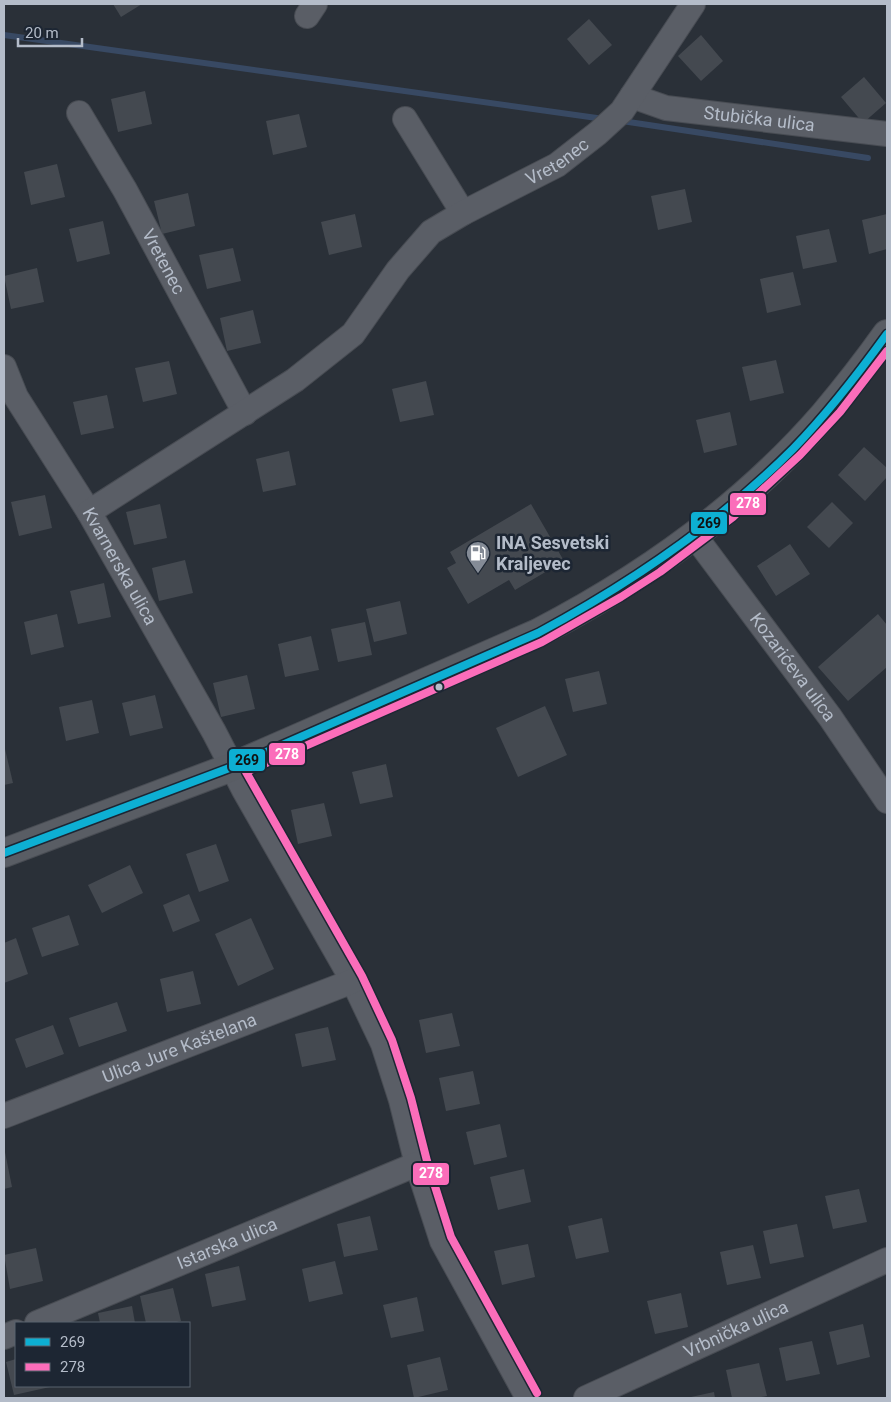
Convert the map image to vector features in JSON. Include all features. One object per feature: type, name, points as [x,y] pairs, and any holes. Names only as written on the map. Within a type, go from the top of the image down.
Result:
[{"type":"main road","points":[[4,853],[54,836],[232,767],[538,633],[577,613],[651,566],[694,535],[765,477],[824,415],[887,336]]},
{"type":"street","points":[[627,103],[693,4]]},
{"type":"street","name":"Vretenec","points":[[89,512],[295,380],[353,334],[398,270],[431,232],[463,213],[557,165],[598,133],[627,103]]},
{"type":"street","name":"Stubička ulica","points":[[627,103],[887,134]]},
{"type":"street","name":"Vretenec","points":[[80,113],[125,190],[245,413]]},
{"type":"street","points":[[405,119],[463,213]]},
{"type":"street","name":"Kvarnerska ulica","points":[[4,368],[10,400],[89,512],[353,981],[383,1044],[401,1100],[417,1164],[442,1242],[528,1398]]},
{"type":"street","name":"Kozarićeva ulica","points":[[694,535],[830,717],[887,801]]},
{"type":"street","name":"Ulica Jure Kaštelana","points":[[4,1116],[353,981]]},
{"type":"street","name":"Istarska ulica","points":[[39,1322],[417,1164]]},
{"type":"street","name":"Vrbnička ulica","points":[[586,1398],[887,1260]]},
{"type":"building","points":[[113,4],[142,4],[121,17]]},
{"type":"building","points":[[589,19],[612,45],[589,65],[567,39]]},
{"type":"building","points":[[701,35],[723,61],[701,81],[678,56]]},
{"type":"building","points":[[864,77],[886,103],[863,123],[841,97]]},
{"type":"building","points":[[145,91],[152,124],[118,132],[111,99]]},
{"type":"building","points":[[299,114],[307,147],[273,155],[266,121]]},
{"type":"building","points":[[57,164],[65,197],[31,205],[24,172]]},
{"type":"building","points":[[685,189],[692,222],[658,230],[651,196]]},
{"type":"building","points":[[188,193],[195,226],[162,234],[154,201]]},
{"type":"building","points":[[355,214],[362,247],[329,255],[321,222]]},
{"type":"building","points":[[887,214],[887,249],[869,254],[862,220]]},
{"type":"building","points":[[103,221],[110,254],[77,262],[69,229]]},
{"type":"building","points":[[829,229],[837,262],[803,269],[796,236]]},
{"type":"building","points":[[233,248],[241,281],[207,289],[199,255]]},
{"type":"building","points":[[37,268],[44,302],[11,309],[4,276]]},
{"type":"building","points":[[793,272],[801,305],[767,313],[760,279]]},
{"type":"building","points":[[253,310],[261,343],[227,351],[220,318]]},
{"type":"building","points":[[776,360],[784,393],[750,401],[742,367]]},
{"type":"building","points":[[169,361],[177,394],[143,402],[135,368]]},
{"type":"building","points":[[426,381],[434,415],[400,422],[392,389]]},
{"type":"building","points":[[107,395],[114,428],[81,435],[73,402]]},
{"type":"building","points":[[730,412],[737,445],[704,453],[696,420]]},
{"type":"building","points":[[864,447],[887,468],[887,477],[865,501],[838,475]]},
{"type":"building","points":[[289,451],[296,485],[263,492],[256,459]]},
{"type":"building","points":[[45,495],[52,528],[19,536],[11,502]]},
{"type":"building","points":[[832,502],[853,523],[829,548],[807,527]]},
{"type":"building","points":[[160,504],[167,538],[134,545],[126,512]]},
{"type":"building","points":[[531,504],[564,561],[515,590],[509,580],[468,604],[447,568],[456,563],[450,552]]},
{"type":"building","points":[[790,544],[810,574],[776,596],[757,566]]},
{"type":"building","points":[[185,560],[193,593],[159,601],[152,568]]},
{"type":"building","points":[[104,583],[111,617],[78,624],[70,591]]},
{"type":"building","points":[[400,601],[407,634],[374,642],[366,609]]},
{"type":"building","points":[[57,614],[64,647],[31,655],[24,622]]},
{"type":"building","points":[[878,614],[887,625],[887,667],[848,701],[818,667]]},
{"type":"building","points":[[365,622],[372,655],[338,662],[331,629]]},
{"type":"building","points":[[311,636],[319,670],[285,677],[278,644]]},
{"type":"building","points":[[599,671],[607,704],[573,712],[565,679]]},
{"type":"building","points":[[247,675],[255,709],[221,717],[213,683]]},
{"type":"building","points":[[155,695],[163,728],[130,736],[122,703]]},
{"type":"building","points":[[92,700],[99,733],[66,741],[59,707]]},
{"type":"building","points":[[545,706],[567,755],[518,777],[496,728]]},
{"type":"building","points":[[4,750],[13,783],[4,785]]},
{"type":"building","points":[[386,764],[393,797],[360,804],[352,772]]},
{"type":"building","points":[[324,803],[332,836],[298,844],[291,810]]},
{"type":"building","points":[[216,844],[229,881],[199,892],[186,854]]},
{"type":"building","points":[[130,865],[143,893],[102,913],[88,885]]},
{"type":"building","points":[[189,894],[200,921],[173,932],[163,905]]},
{"type":"building","points":[[69,915],[79,945],[42,957],[32,928]]},
{"type":"building","points":[[251,918],[274,969],[238,986],[215,934]]},
{"type":"building","points":[[16,938],[28,974],[4,983],[4,943]]},
{"type":"building","points":[[193,971],[201,1004],[167,1012],[160,979]]},
{"type":"building","points":[[117,1002],[127,1031],[79,1047],[69,1018]]},
{"type":"building","points":[[452,1013],[460,1046],[426,1053],[419,1020]]},
{"type":"building","points":[[53,1025],[64,1054],[26,1068],[15,1039]]},
{"type":"building","points":[[328,1027],[336,1060],[302,1067],[295,1034]]},
{"type":"building","points":[[473,1071],[480,1104],[446,1111],[439,1078]]},
{"type":"building","points":[[500,1124],[507,1157],[474,1165],[466,1132]]},
{"type":"building","points":[[4,1153],[12,1187],[4,1189]]},
{"type":"building","points":[[524,1169],[531,1202],[498,1210],[490,1177]]},
{"type":"building","points":[[859,1189],[867,1222],[833,1229],[825,1196]]},
{"type":"building","points":[[370,1216],[378,1250],[344,1257],[337,1224]]},
{"type":"building","points":[[602,1218],[609,1252],[576,1259],[568,1226]]},
{"type":"building","points":[[797,1224],[804,1257],[770,1264],[763,1231]]},
{"type":"building","points":[[528,1244],[535,1277],[502,1285],[494,1251]]},
{"type":"building","points":[[753,1245],[761,1278],[727,1285],[720,1252]]},
{"type":"building","points":[[36,1248],[43,1281],[10,1289],[4,1255]]},
{"type":"building","points":[[335,1261],[343,1294],[309,1302],[302,1269]]},
{"type":"building","points":[[239,1266],[246,1300],[212,1307],[205,1274]]},
{"type":"building","points":[[173,1288],[181,1321],[146,1322],[140,1296]]},
{"type":"building","points":[[681,1293],[688,1327],[655,1334],[647,1301]]},
{"type":"building","points":[[417,1297],[424,1331],[391,1338],[383,1305]]},
{"type":"building","points":[[132,1306],[135,1322],[100,1322],[98,1313]]},
{"type":"building","points":[[863,1324],[870,1357],[837,1365],[829,1332]]},
{"type":"building","points":[[812,1341],[820,1374],[786,1381],[779,1348]]},
{"type":"building","points":[[440,1357],[448,1390],[414,1398],[407,1365]]},
{"type":"building","points":[[15,1359],[15,1387],[50,1387],[14,1395],[6,1362]]},
{"type":"building","points":[[759,1363],[767,1396],[732,1398],[726,1370]]},
{"type":"building","points":[[714,1392],[715,1398],[691,1398],[691,1397]]},
{"type":"waterway","points":[[4,35],[604,119]]},
{"type":"waterway","points":[[622,121],[868,158]]},
{"type":"transit line","name":"269","points":[[4,853],[232,767],[538,633],[573,614],[640,573],[735,502],[793,449],[854,378],[887,334]]},
{"type":"transit line","name":"278","points":[[537,1393],[451,1237],[427,1161],[411,1098],[392,1040],[362,976],[246,772],[542,642],[621,597],[660,572],[733,517],[800,455],[840,412],[887,351]]},
{"type":"place","name":"INA Sesvetski Kraljevec","points":[[478,574]]}]
